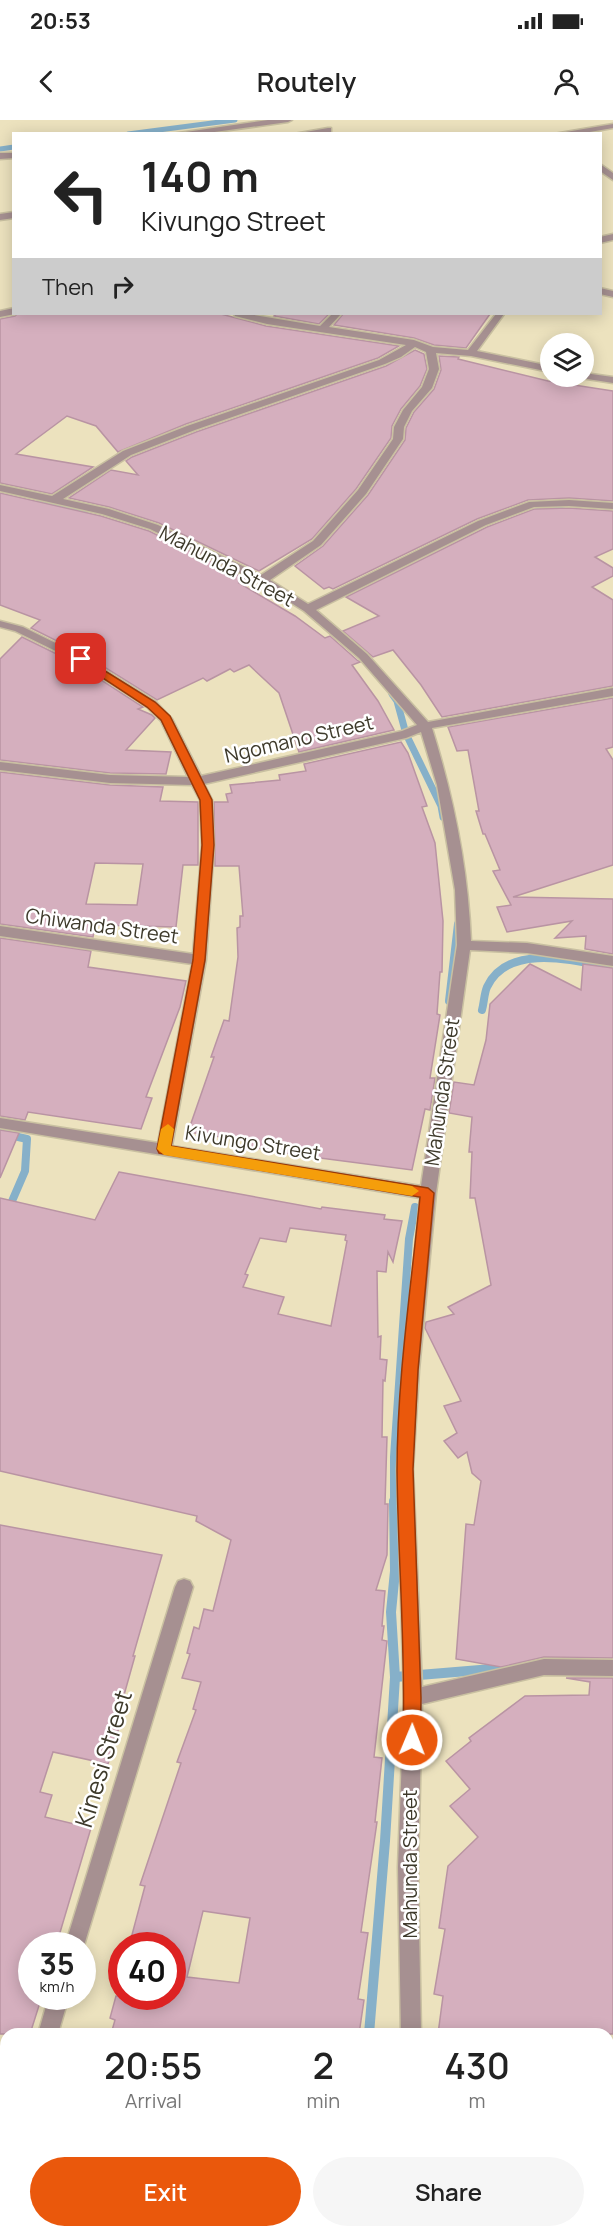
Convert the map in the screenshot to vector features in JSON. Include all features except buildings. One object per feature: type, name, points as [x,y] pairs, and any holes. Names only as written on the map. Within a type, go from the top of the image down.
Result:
[{"type":"street","points":[[192,132],[288,120]]},
{"type":"street","points":[[325,120],[329,132]]},
{"type":"street","points":[[572,132],[613,126]]},
{"type":"street","points":[[242,315],[267,321],[414,343],[431,350],[471,353],[540,367]]},
{"type":"street","points":[[322,329],[336,315]]},
{"type":"street","points":[[471,353],[499,315]]},
{"type":"street","points":[[55,499],[127,453],[191,428],[382,362],[398,355],[414,343]]},
{"type":"street","points":[[262,580],[316,543],[362,492],[398,439],[399,427],[408,410],[427,388],[434,369],[431,350]]},
{"type":"street","points":[[594,377],[613,380]]},
{"type":"street","name":"Mahunda Street","points":[[0,488],[55,499],[154,526],[262,580],[308,609],[363,656],[425,726],[443,785],[462,890],[464,945],[428,1193],[411,1370],[405,1469],[413,1698],[408,1867],[411,2028]]},
{"type":"street","points":[[308,609],[482,523],[533,504],[568,502],[613,506]]},
{"type":"street","points":[[0,624],[19,629],[81,659],[151,704],[166,719],[206,800],[208,845],[199,960],[164,1149]]},
{"type":"street","name":"Ngomano Street","points":[[0,766],[110,779],[198,781],[406,734],[425,726],[613,692]]},
{"type":"street","name":"Chiwanda Street","points":[[0,931],[199,960]]},
{"type":"street","points":[[464,945],[527,948],[613,961]]},
{"type":"street","name":"Kivungo Street","points":[[0,1123],[428,1193]]},
{"type":"street","name":"Kinesi Street","points":[[79,1932],[184,1587]]},
{"type":"street","points":[[413,1698],[544,1667],[613,1668]]},
{"type":"street","points":[[50,2028],[55,2010]]},
{"type":"waterway","points":[[143,132],[235,120]]},
{"type":"waterway","points":[[0,149],[12,147]]},
{"type":"waterway","points":[[39,503],[86,510]]},
{"type":"waterway","points":[[536,512],[564,504]]},
{"type":"waterway","points":[[392,694],[397,701],[406,734],[441,806],[443,817]]},
{"type":"waterway","points":[[449,1001],[458,924]]},
{"type":"waterway","points":[[482,1010],[487,987],[497,973],[510,964],[526,959],[544,958],[613,968]]},
{"type":"waterway","points":[[0,1133],[27,1139],[25,1171],[0,1229]]},
{"type":"waterway","points":[[394,1501],[394,1457],[409,1239],[415,1207]]},
{"type":"waterway","points":[[394,1501],[395,1571],[391,1612],[395,1677]]},
{"type":"waterway","points":[[395,1677],[517,1667]]},
{"type":"waterway","points":[[369,2028],[385,1841],[395,1677]]},
{"type":"slow traffic","points":[[168,1129],[164,1149],[412,1191]]},
{"type":"route","points":[[81,659],[151,704],[166,719],[178,739],[206,800],[208,845],[199,960],[164,1149],[428,1193],[411,1370],[405,1469],[413,1698],[412,1740]]}]
